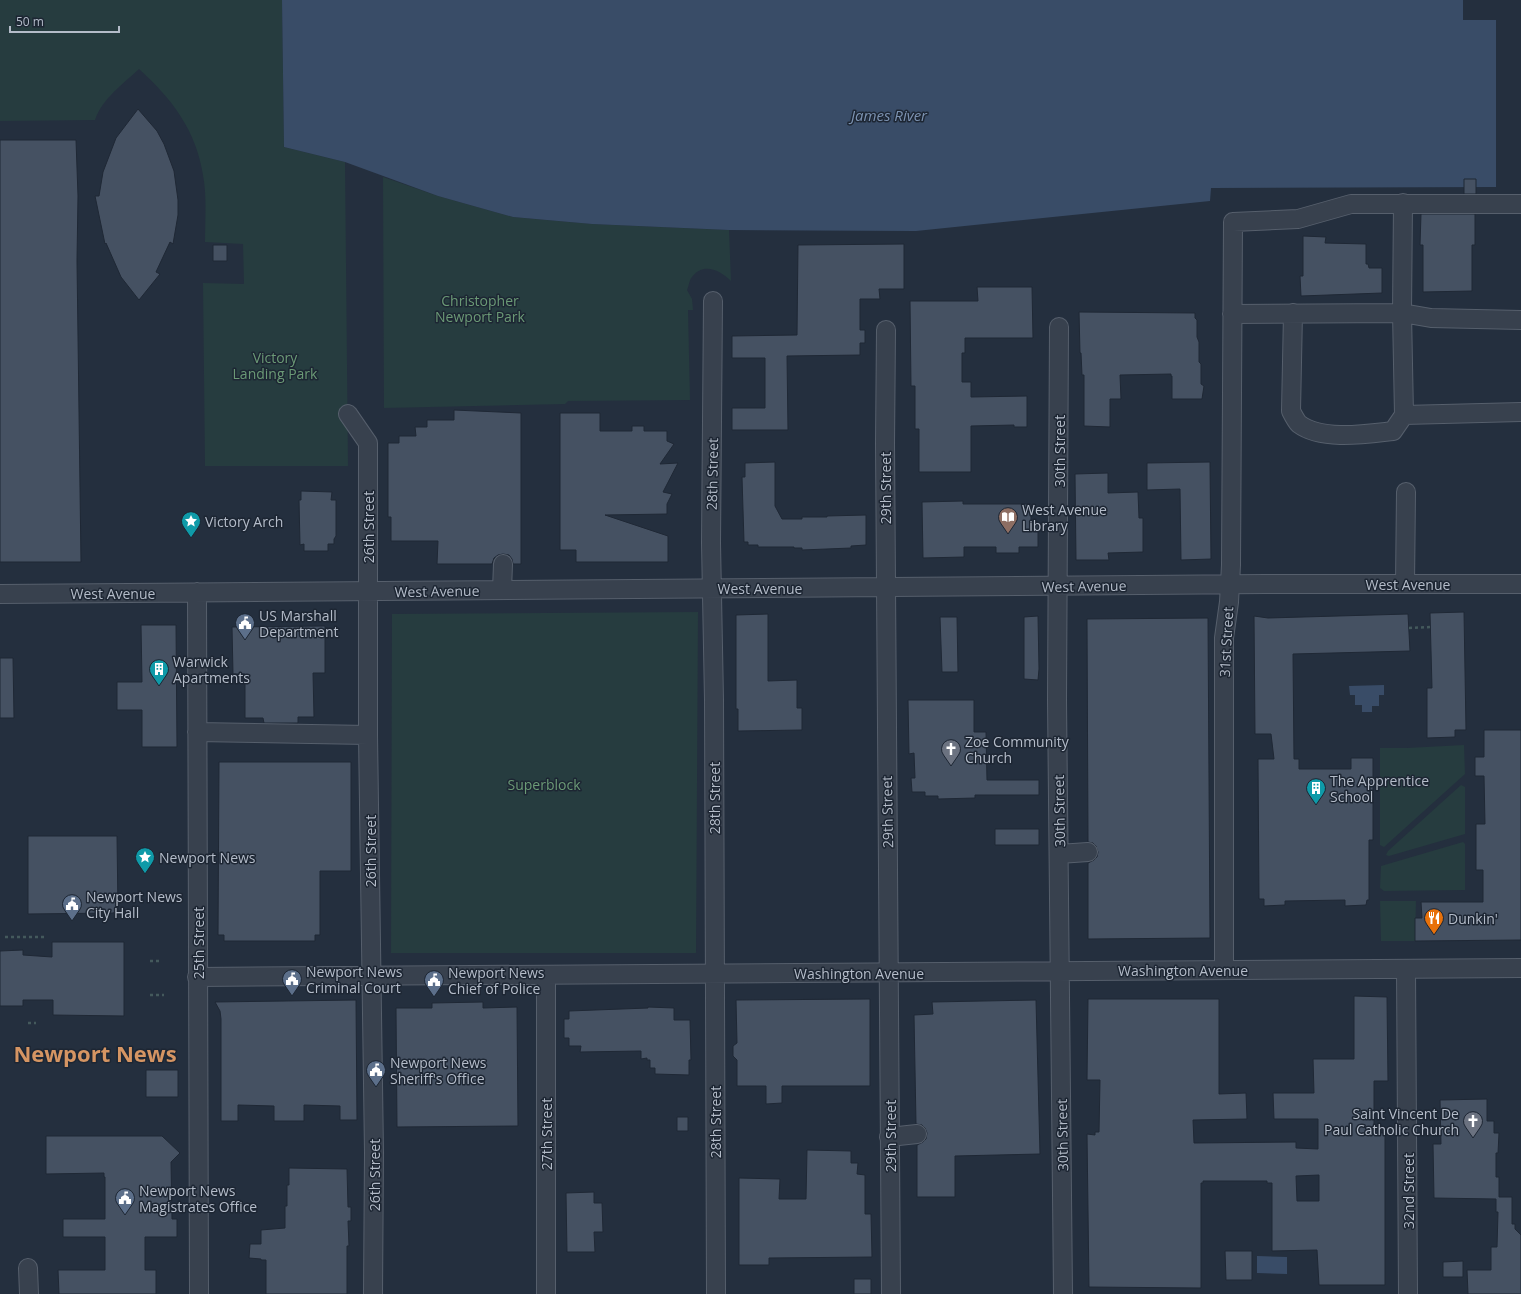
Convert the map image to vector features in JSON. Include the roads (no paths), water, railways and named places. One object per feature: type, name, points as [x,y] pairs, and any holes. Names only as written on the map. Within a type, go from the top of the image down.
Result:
[{"type":"street","points":[[1293,313],[1291,411],[1298,423],[1315,432],[1356,435],[1393,431],[1404,415],[1402,313],[1403,203],[1521,204]]},
{"type":"street","name":"31st Street","points":[[1224,970],[1224,638],[1231,565],[1233,222],[1298,219],[1351,204],[1403,203]]},
{"type":"street","name":"28th Street","points":[[713,301],[711,535],[714,700],[716,1294]]},
{"type":"street","points":[[1232,314],[1402,313],[1431,318],[1521,320]]},
{"type":"street","name":"30th Street","points":[[1059,327],[1059,854],[1063,1294]]},
{"type":"street","name":"29th Street","points":[[886,330],[885,443],[891,1294]]},
{"type":"street","points":[[1404,415],[1521,412]]},
{"type":"street","name":"26th Street","points":[[348,414],[368,443],[368,735],[374,1154],[373,1294]]},
{"type":"street","points":[[1405,584],[1406,492]]},
{"type":"street","points":[[502,590],[503,564]]},
{"type":"street","name":"West Avenue","points":[[0,594],[1521,584]]},
{"type":"street","name":"25th Street","points":[[197,592],[199,1294]]},
{"type":"street","points":[[197,732],[368,735]]},
{"type":"street","points":[[1059,854],[1088,852]]},
{"type":"street","name":"Washington Avenue","points":[[197,977],[1521,968]]},
{"type":"street","name":"32nd Street","points":[[1406,969],[1408,1294]]},
{"type":"street","name":"27th Street","points":[[546,975],[546,1294]]},
{"type":"street","points":[[890,1137],[917,1134]]},
{"type":"street","points":[[28,1268],[29,1294]]},
{"type":"water","name":"James River","points":[[282,0],[1463,0],[1463,20],[1496,20],[1496,187],[1211,188],[1210,201],[916,231],[729,230],[592,224],[513,217],[438,196],[345,162],[284,147]]},
{"type":"water","points":[[1384,685],[1384,695],[1379,695],[1379,706],[1372,706],[1372,712],[1362,712],[1362,705],[1355,705],[1355,695],[1350,695],[1349,686]]},
{"type":"water","points":[[1257,1256],[1287,1257],[1287,1274],[1257,1273]]},
{"type":"place","name":"West Avenue Library","points":[[1008,534]]},
{"type":"place","name":"Victory Arch","points":[[191,538]]},
{"type":"place","name":"US Marshall Department","points":[[245,640]]},
{"type":"place","name":"Warwick Apartments","points":[[159,686]]},
{"type":"place","name":"Zoe Community Church","points":[[951,766]]},
{"type":"place","name":"The Apprentice School","points":[[1316,805]]},
{"type":"place","name":"Newport News","points":[[145,874]]},
{"type":"place","name":"Newport News City Hall","points":[[72,921]]},
{"type":"place","name":"Dunkin'","points":[[1434,935]]},
{"type":"place","name":"Newport News Criminal Court","points":[[292,996]]},
{"type":"place","name":"Newport News Chief of Police","points":[[434,997]]},
{"type":"place","name":"Newport News Sheriff's Office","points":[[376,1087]]},
{"type":"place","name":"Saint Vincent De Paul Catholic Church","points":[[1473,1138]]},
{"type":"place","name":"Newport News Magistrates Office","points":[[125,1215]]},
{"type":"district","name":"Newport News","points":[[95,1053]]},
{"type":"park label","name":"Christopher Newport Park","points":[[480,308]]},
{"type":"park label","name":"Victory Landing Park","points":[[275,366]]},
{"type":"park label","name":"Superblock","points":[[544,784]]}]
